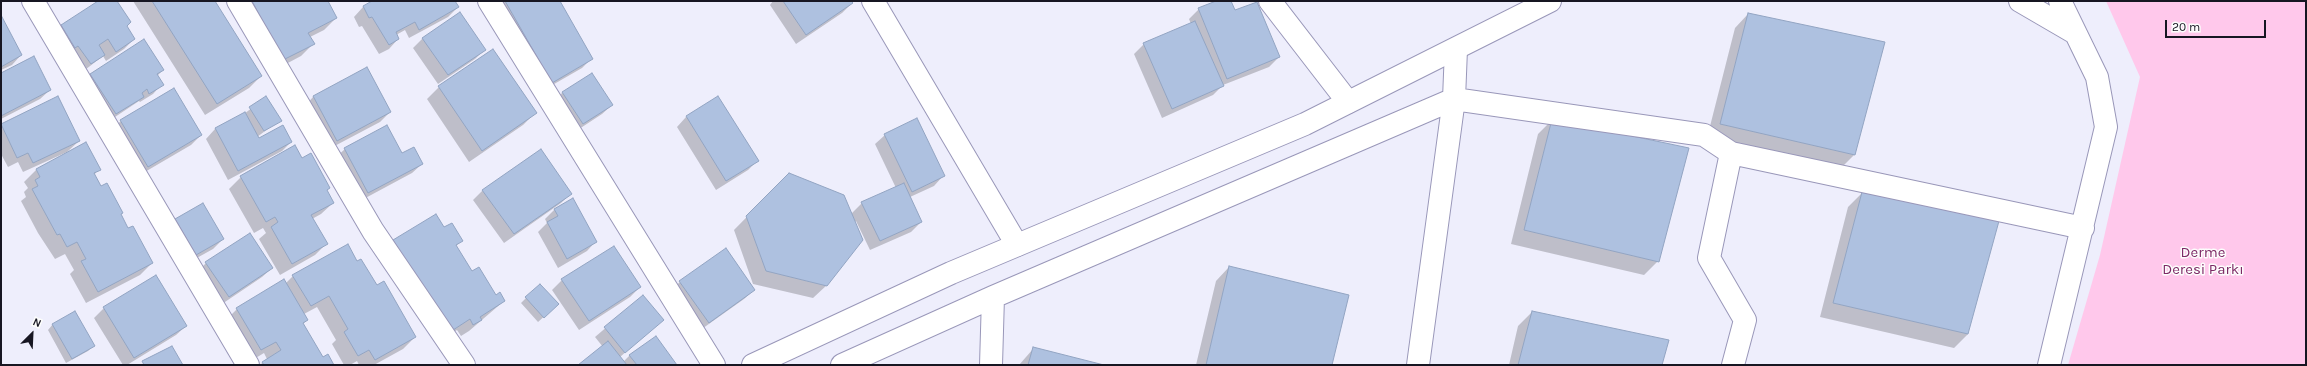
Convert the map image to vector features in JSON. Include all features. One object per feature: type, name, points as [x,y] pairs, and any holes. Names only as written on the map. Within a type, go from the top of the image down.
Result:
[{"type":"street","points":[[33,1],[248,365]]},
{"type":"street","points":[[238,1],[373,231],[464,365]]},
{"type":"street","points":[[489,1],[714,365]]},
{"type":"street","points":[[873,1],[1017,245]]},
{"type":"street","points":[[1270,1],[1348,102]]},
{"type":"street","points":[[753,365],[951,273],[1305,124],[1550,1]]},
{"type":"street","points":[[2020,1],[2075,33]]},
{"type":"street","points":[[2049,365],[2106,127],[2097,77],[2060,1]]},
{"type":"street","points":[[1418,365],[1454,99],[1456,49]]},
{"type":"street","points":[[842,365],[993,297],[1454,99],[1704,135],[1731,153],[2083,228]]},
{"type":"street","points":[[1731,153],[1709,258],[1745,320],[1733,365]]},
{"type":"street","points":[[990,365],[993,297]]},
{"type":"green space","name":"Derme Deresi Parkı","points":[[2106,1],[2306,1],[2306,365],[2068,365],[2100,255],[2140,77]]},
{"type":"building","points":[[98,1],[117,1],[131,22],[127,26],[135,39],[116,52],[108,39],[99,45],[105,55],[91,64],[78,46],[75,48],[61,25]]},
{"type":"building","points":[[152,1],[215,1],[262,76],[217,104]]},
{"type":"building","points":[[252,1],[328,1],[337,18],[308,33],[315,44],[283,60]]},
{"type":"building","points":[[372,1],[455,1],[459,7],[419,30],[415,22],[396,32],[399,39],[389,45],[372,17],[369,18],[363,6]]},
{"type":"building","points":[[505,1],[560,1],[593,59],[552,83]]},
{"type":"building","points":[[783,1],[851,1],[853,3],[806,35]]},
{"type":"building","points":[[1216,1],[1231,1],[1235,10],[1257,2],[1280,57],[1227,79],[1198,8]]},
{"type":"building","points":[[460,12],[486,50],[448,75],[422,38]]},
{"type":"building","points":[[1748,13],[1885,42],[1855,155],[1720,124]]},
{"type":"building","points":[[1,15],[22,55],[1,67]]},
{"type":"building","points":[[1195,21],[1224,86],[1172,109],[1143,43]]},
{"type":"building","points":[[144,39],[164,70],[157,74],[164,85],[149,94],[147,89],[142,93],[144,97],[116,114],[90,74]]},
{"type":"building","points":[[493,49],[537,113],[482,151],[438,86]]},
{"type":"building","points":[[34,56],[51,90],[1,116],[1,73]]},
{"type":"building","points":[[367,67],[391,112],[337,141],[313,96]]},
{"type":"building","points":[[592,73],[613,105],[583,124],[562,92]]},
{"type":"building","points":[[174,88],[202,135],[148,167],[120,120]]},
{"type":"building","points":[[58,96],[80,141],[33,163],[28,153],[17,158],[1,124]]},
{"type":"building","points":[[266,96],[282,121],[264,131],[249,107]]},
{"type":"building","points":[[718,96],[759,161],[726,181],[686,116]]},
{"type":"building","points":[[245,112],[259,138],[283,125],[292,142],[238,171],[215,128]]},
{"type":"building","points":[[917,118],[945,176],[912,192],[884,134]]},
{"type":"building","points":[[1552,119],[1689,148],[1659,262],[1524,230]]},
{"type":"building","points":[[387,125],[402,153],[414,147],[423,164],[368,193],[344,148]]},
{"type":"building","points":[[86,142],[101,170],[94,173],[101,186],[107,183],[123,213],[121,214],[128,228],[133,226],[153,263],[98,292],[81,261],[86,259],[77,242],[67,247],[60,234],[57,235],[32,189],[38,186],[35,180],[40,177],[36,169]]},
{"type":"building","points":[[295,145],[302,158],[311,153],[330,188],[327,190],[334,203],[311,215],[328,244],[292,264],[271,227],[278,222],[275,217],[266,222],[240,176]]},
{"type":"building","points":[[541,149],[572,194],[514,234],[482,190]]},
{"type":"building","points":[[789,173],[844,195],[863,240],[827,286],[766,271],[746,216]]},
{"type":"building","points":[[904,183],[922,222],[880,241],[861,202]]},
{"type":"building","points":[[1862,192],[1999,221],[1968,334],[1833,303]]},
{"type":"building","points":[[573,198],[597,242],[567,259],[547,222],[558,216],[554,209]]},
{"type":"building","points":[[203,203],[224,239],[196,255],[175,219]]},
{"type":"building","points":[[436,214],[444,227],[452,223],[463,241],[456,245],[472,271],[479,267],[496,295],[500,292],[505,301],[480,317],[482,320],[473,325],[470,319],[450,332],[393,240]]},
{"type":"building","points":[[250,233],[273,268],[229,297],[205,262]]},
{"type":"building","points":[[348,244],[357,261],[361,259],[377,285],[384,281],[416,337],[375,360],[369,350],[358,356],[344,332],[348,329],[329,296],[311,306],[292,275]]},
{"type":"building","points":[[614,246],[641,287],[589,321],[561,279]]},
{"type":"building","points":[[726,248],[755,290],[709,323],[679,281]]},
{"type":"building","points":[[1229,266],[1349,295],[1332,365],[1206,365]]},
{"type":"building","points":[[156,275],[187,326],[134,358],[103,307]]},
{"type":"building","points":[[284,279],[308,320],[303,323],[323,357],[328,354],[334,365],[264,365],[262,362],[281,350],[276,342],[261,350],[236,308]]},
{"type":"building","points":[[540,284],[559,304],[544,318],[525,297]]},
{"type":"building","points":[[643,295],[664,320],[625,353],[604,327]]},
{"type":"building","points":[[75,311],[95,346],[72,359],[52,324]]},
{"type":"building","points":[[1532,311],[1669,340],[1662,365],[1518,365]]},
{"type":"building","points":[[656,336],[677,365],[637,365],[629,355]]},
{"type":"building","points":[[608,341],[627,365],[578,365]]},
{"type":"building","points":[[172,346],[183,365],[144,365],[142,361]]},
{"type":"building","points":[[1033,347],[1104,365],[1028,365]]}]
